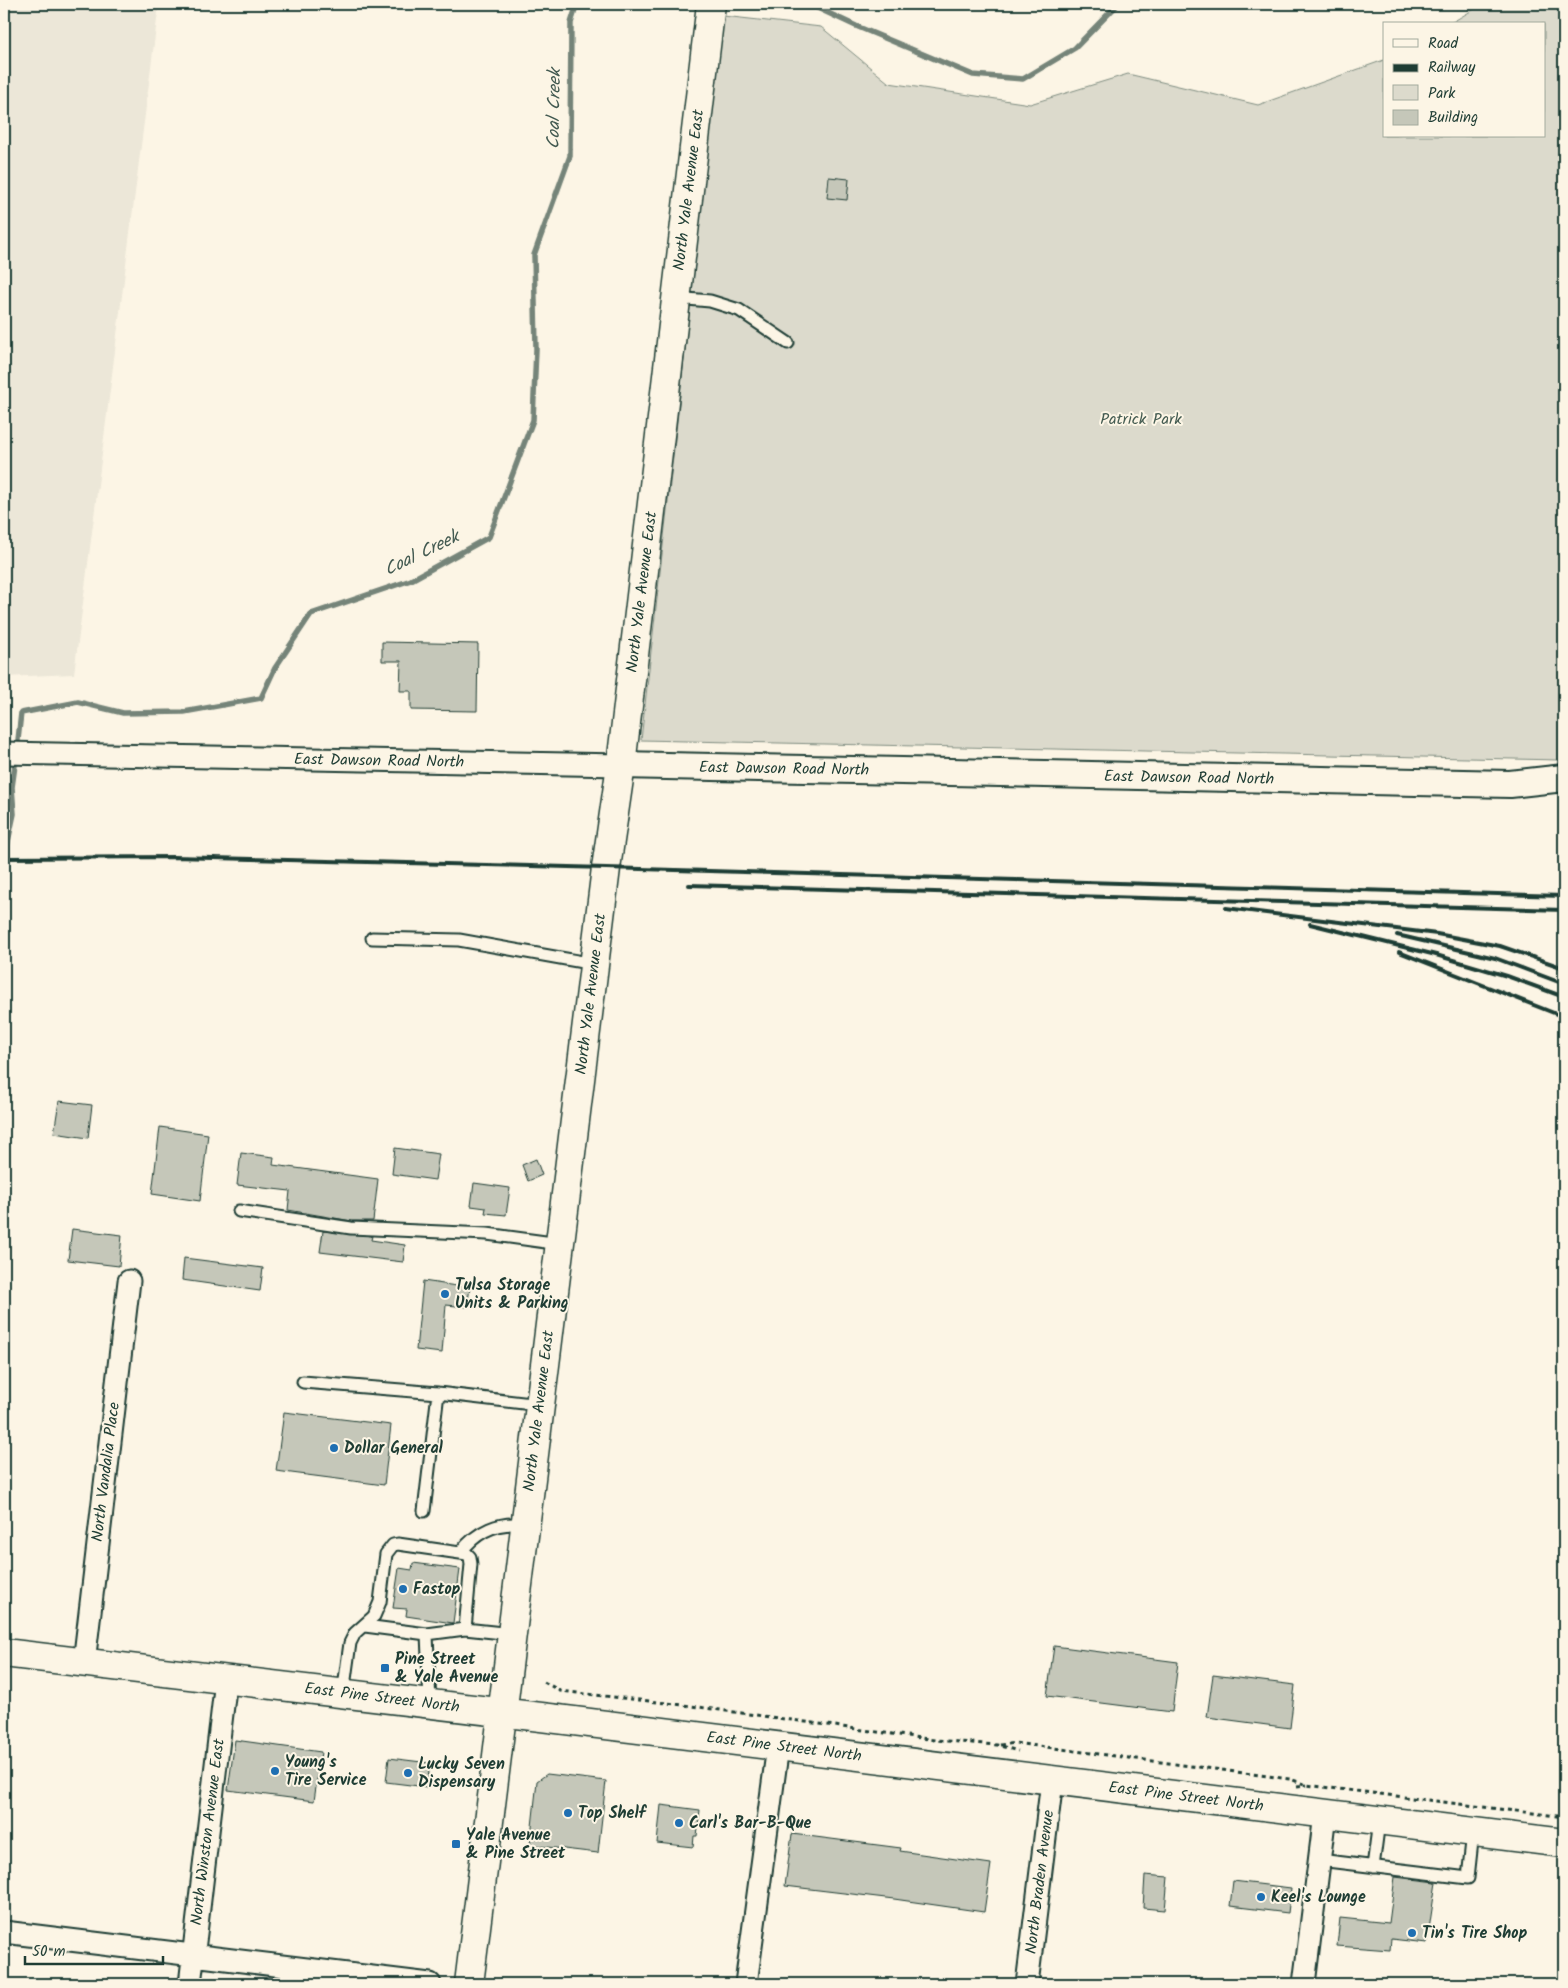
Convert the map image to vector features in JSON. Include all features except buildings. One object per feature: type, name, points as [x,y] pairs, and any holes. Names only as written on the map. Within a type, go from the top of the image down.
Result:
[{"type":"main road","name":"North Yale Avenue East","points":[[470,1984],[594,964],[621,765],[711,4]]},
{"type":"main road","name":"East Pine Street North","points":[[4,1653],[502,1712],[1564,1843]]},
{"type":"street","name":"East Dawson Road North","points":[[4,753],[1500,784],[1564,778]]},
{"type":"street","name":"North Vandalia Place","points":[[84,1663],[129,1281]]},
{"type":"street","name":"North Winston Avenue East","points":[[190,1984],[226,1680]]},
{"type":"street","points":[[746,1984],[778,1746]]},
{"type":"street","name":"North Braden Avenue","points":[[1027,1984],[1052,1780]]},
{"type":"street","points":[[1304,1984],[1325,1814]]},
{"type":"street","points":[[4,1932],[430,1984]]},
{"type":"lane","points":[[676,298],[710,302],[740,310],[788,343]]},
{"type":"lane","points":[[372,938],[459,940],[594,964]]},
{"type":"lane","points":[[239,1211],[350,1228],[487,1234],[560,1244]]},
{"type":"lane","points":[[303,1382],[540,1405]]},
{"type":"lane","points":[[424,1511],[438,1394]]},
{"type":"lane","points":[[461,1552],[475,1537],[497,1526],[515,1523],[525,1525]]},
{"type":"lane","points":[[343,1694],[350,1643],[356,1633],[374,1616],[380,1602],[386,1554],[393,1545],[398,1544],[461,1552],[470,1557],[465,1629]]},
{"type":"lane","points":[[365,1626],[427,1634],[465,1629],[512,1634]]},
{"type":"lane","points":[[427,1634],[430,1704]]},
{"type":"lane","points":[[1373,1867],[1379,1821]]},
{"type":"lane","points":[[1319,1860],[1468,1878],[1473,1832]]},
{"type":"path","name":"East Pine Street North","points":[[544,1682],[560,1691],[684,1705],[935,1740],[997,1745],[1015,1743],[1034,1745],[1290,1779],[1306,1785],[1564,1817]]},
{"type":"shaded area","points":[[4,4],[159,4],[74,674],[4,677]]},
{"type":"green space","name":"Patrick Park","points":[[1483,4],[1564,4],[1564,758],[1559,760],[641,740],[723,16],[821,27],[889,83],[1030,104],[1128,74],[1258,105],[1383,60],[1383,138],[1546,138],[1546,22],[1452,22]]},
{"type":"waterway","name":"Coal Creek","points":[[17,749],[21,713],[78,702],[123,713],[184,712],[261,698],[275,668],[311,614],[411,580],[489,537],[533,420],[536,349],[534,255],[570,156],[571,23],[577,4]]},
{"type":"waterway","name":"Coal Creek","points":[[809,4],[856,26],[973,75],[1023,79],[1075,48],[1118,4]]},
{"type":"waterway","name":"Coal Creek","points":[[4,860],[14,814],[12,787],[16,758]]},
{"type":"railway","points":[[4,858],[174,857],[1564,896]]},
{"type":"railway","points":[[689,885],[1564,910]]},
{"type":"railway","points":[[1226,908],[1437,934],[1500,946],[1564,968]]},
{"type":"railway","points":[[1310,924],[1436,955],[1507,976],[1564,997]]},
{"type":"railway","points":[[1397,935],[1495,958],[1564,984]]},
{"type":"railway","points":[[1399,952],[1564,1017]]},
{"type":"place","name":"Tulsa Storage Units & Parking","points":[[445,1294]]},
{"type":"place","name":"Dollar General","points":[[334,1448]]},
{"type":"place","name":"Fastop","points":[[403,1589]]},
{"type":"place","name":"Pine Street & Yale Avenue","points":[[385,1668]]},
{"type":"place","name":"Young's Tire Service","points":[[275,1771]]},
{"type":"place","name":"Lucky Seven Dispensary","points":[[408,1773]]},
{"type":"place","name":"Top Shelf","points":[[568,1813]]},
{"type":"place","name":"Carl's Bar-B-Que","points":[[679,1823]]},
{"type":"place","name":"Yale Avenue & Pine Street","points":[[456,1844]]},
{"type":"place","name":"Keel's Lounge","points":[[1261,1897]]},
{"type":"place","name":"Tin's Tire Shop","points":[[1412,1933]]}]
